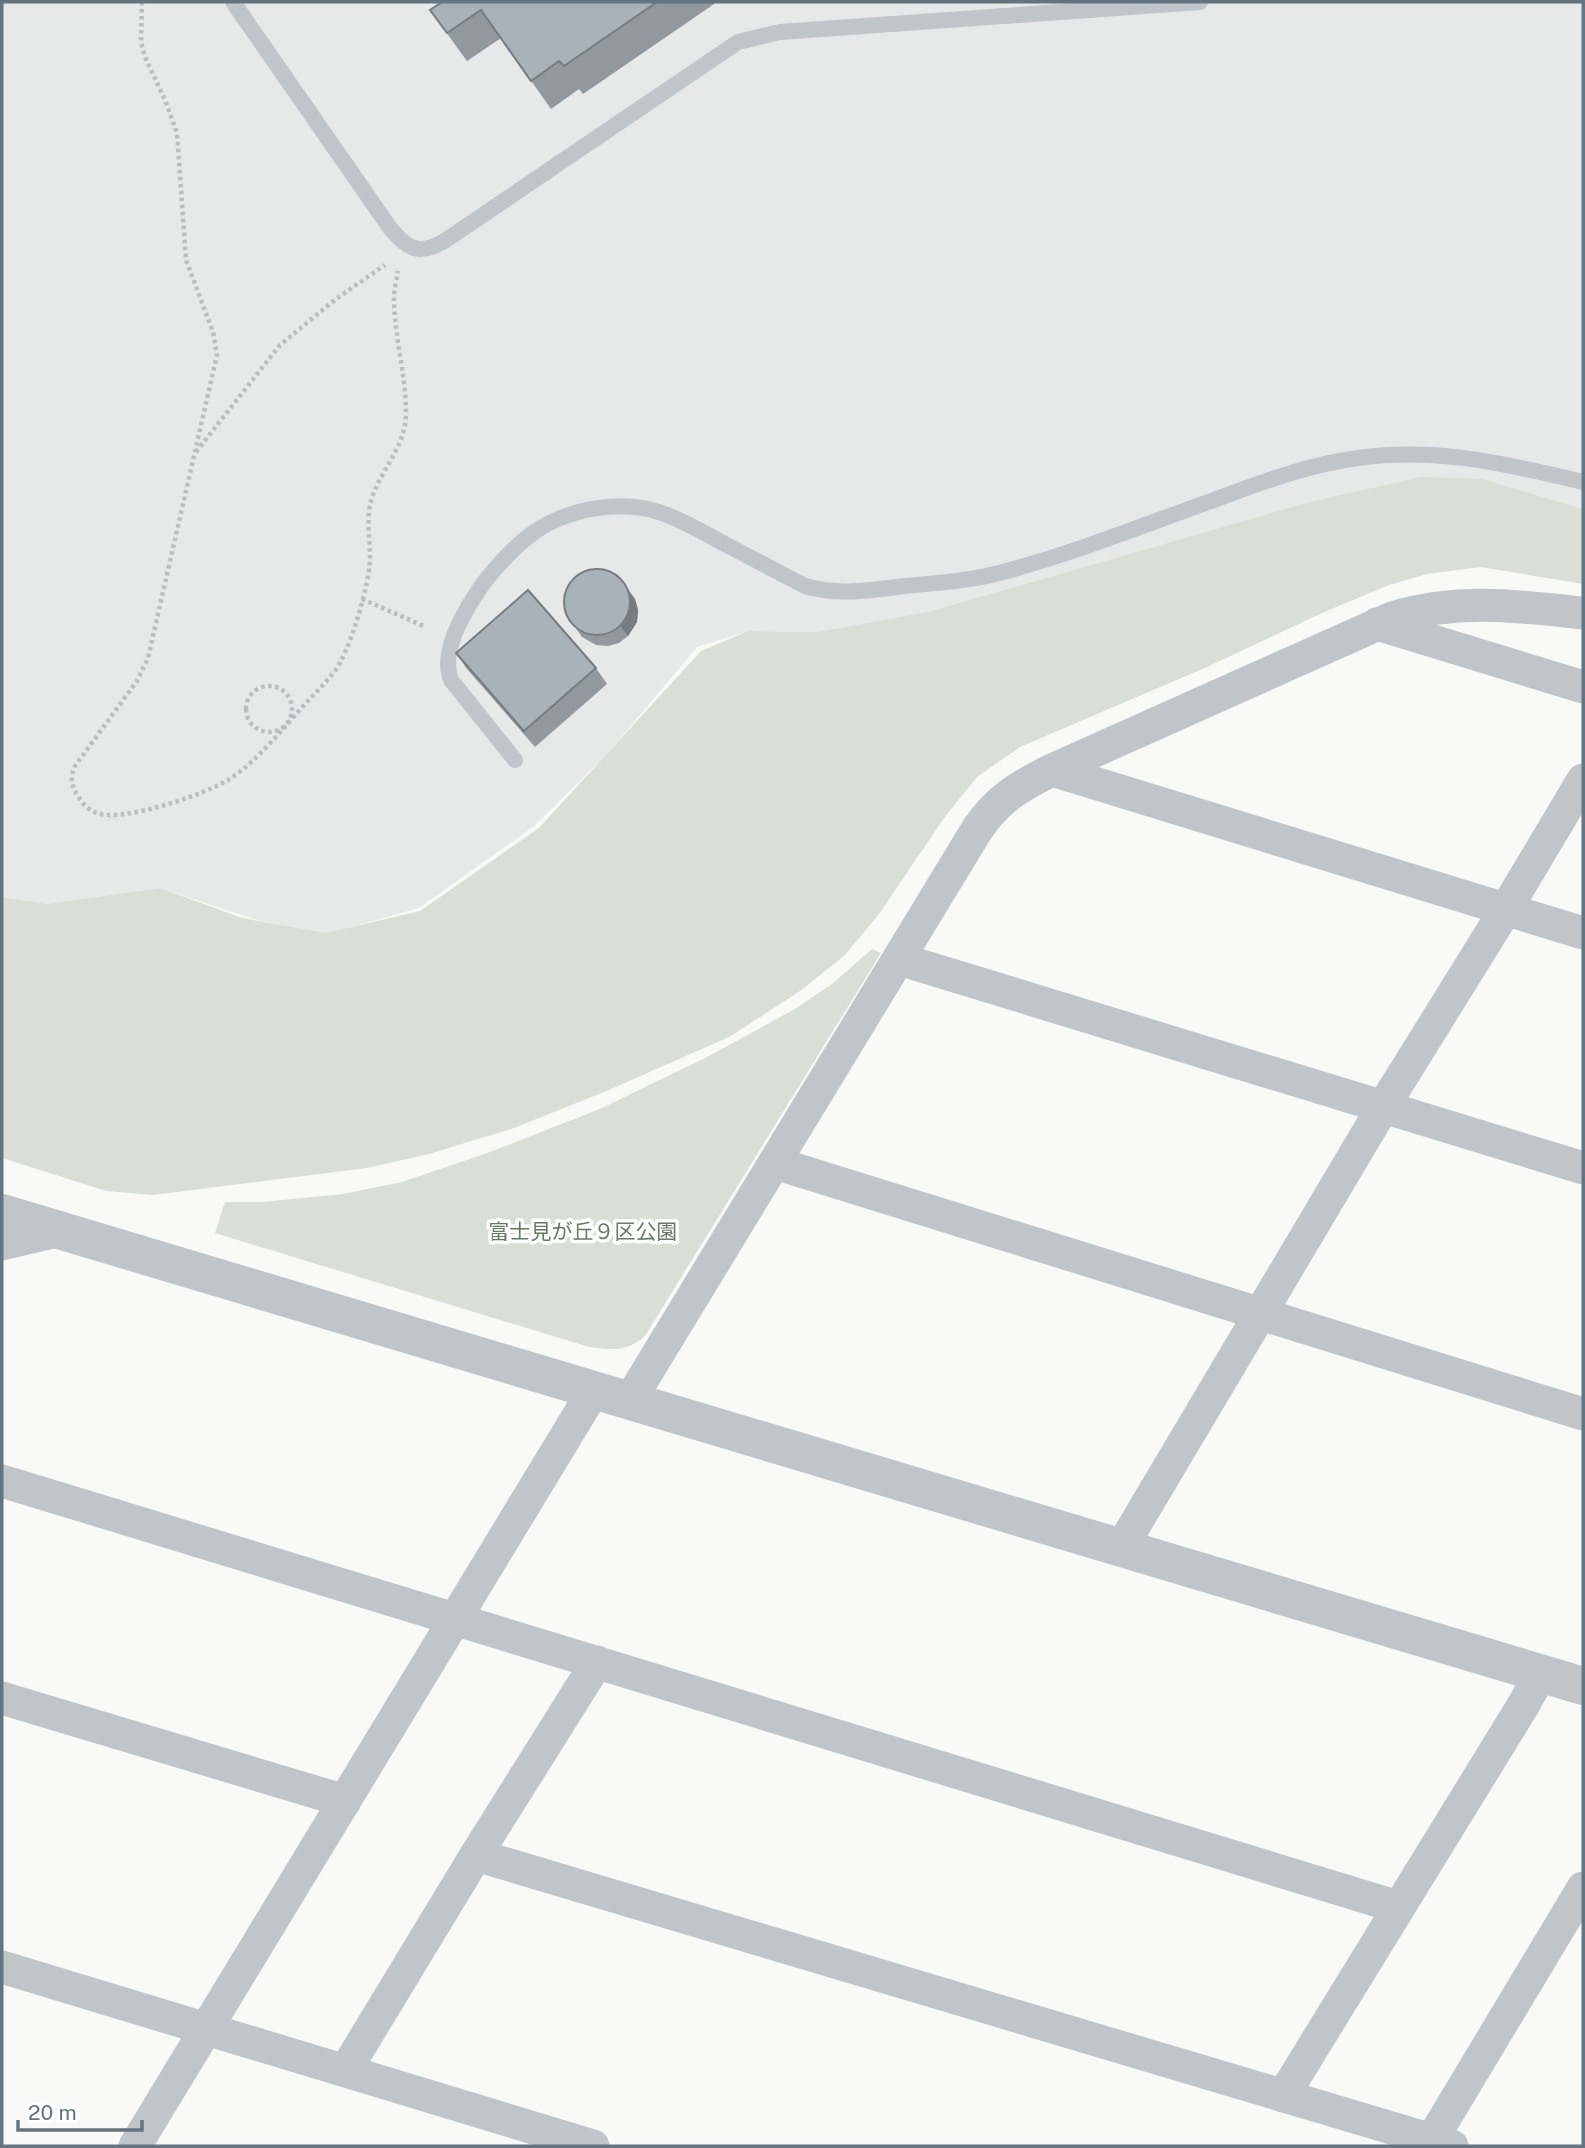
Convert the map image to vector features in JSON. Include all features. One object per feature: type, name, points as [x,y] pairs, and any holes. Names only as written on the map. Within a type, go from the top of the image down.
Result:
[{"type":"street","points":[[135,2146],[455,1619],[775,1163],[991,809],[1026,783],[1052,770],[1392,618],[1424,609],[1475,604],[1583,613]]},
{"type":"street","points":[[1377,624],[1583,687]]},
{"type":"street","points":[[1052,770],[1583,933]]},
{"type":"street","points":[[1121,1548],[1383,1107],[1583,780]]},
{"type":"street","points":[[899,959],[1583,1168]]},
{"type":"street","points":[[775,1163],[1583,1414]]},
{"type":"street","points":[[2,1213],[1583,1686]]},
{"type":"street","points":[[2,1244],[61,1230]]},
{"type":"street","points":[[2,1481],[1398,1907]]},
{"type":"street","points":[[345,2071],[597,1662]]},
{"type":"street","points":[[1283,2096],[1541,1673]]},
{"type":"street","points":[[2,1698],[345,1801]]},
{"type":"street","points":[[476,1856],[1437,2144],[1569,1940],[1583,1888]]},
{"type":"street","points":[[5,1974],[207,2029],[593,2146]]},
{"type":"lane","points":[[233,2],[379,214],[409,248],[433,248],[446,240],[738,42],[780,32],[1200,2]]},
{"type":"lane","points":[[515,760],[451,680],[448,667],[452,638],[464,611],[485,581],[528,536],[552,522],[579,512],[608,507],[634,507],[659,512],[686,523],[805,586],[822,591],[851,592],[957,581],[998,573],[1069,552],[1268,480],[1319,465],[1357,458],[1401,453],[1473,458],[1583,482]]},
{"type":"path","points":[[142,2],[141,43],[177,133],[186,260],[213,332],[217,355],[148,658],[137,681],[71,774],[73,788],[83,804],[96,813],[114,816],[140,813],[227,781],[244,768],[288,723],[341,661],[362,599],[370,560],[371,501],[400,445],[405,426],[405,400],[394,296],[399,268],[409,248]]},
{"type":"path","points":[[194,456],[280,345],[336,299],[409,248]]},
{"type":"path","points":[[362,599],[430,629]]},
{"type":"path","points":[[272,685],[282,689],[290,699],[292,710],[288,723],[275,731],[265,732],[252,726],[245,710],[251,692],[262,686],[272,685]]},
{"type":"shaded area","points":[[2,2],[1583,2],[1583,509],[1483,479],[1306,503],[927,612],[817,632],[748,631],[697,647],[608,753],[533,827],[419,908],[326,934],[257,920],[160,888],[47,904],[2,897]]},
{"type":"green space","points":[[1421,477],[1483,479],[1583,509],[1583,584],[1481,567],[1427,574],[1389,585],[1020,747],[977,777],[944,818],[879,914],[845,955],[800,991],[731,1036],[514,1128],[429,1154],[367,1168],[153,1195],[106,1191],[2,1158],[2,897],[47,904],[160,888],[242,918],[326,933],[420,911],[539,828],[701,651],[748,631],[817,632],[927,612],[1306,503]]},
{"type":"green space","name":"富士見が丘９区公園","points":[[872,949],[881,953],[645,1336],[632,1345],[612,1349],[589,1347],[215,1233],[225,1202],[262,1202],[343,1194],[402,1182],[490,1152],[602,1108],[711,1055],[795,1009],[832,984]]},
{"type":"building","points":[[442,2],[657,2],[564,66],[559,61],[531,81],[481,10],[447,33],[430,10]]},
{"type":"building","points":[[597,569],[620,579],[630,602],[620,625],[597,635],[574,625],[564,602],[574,579]]},
{"type":"building","points":[[528,590],[596,668],[524,731],[456,653]]}]
